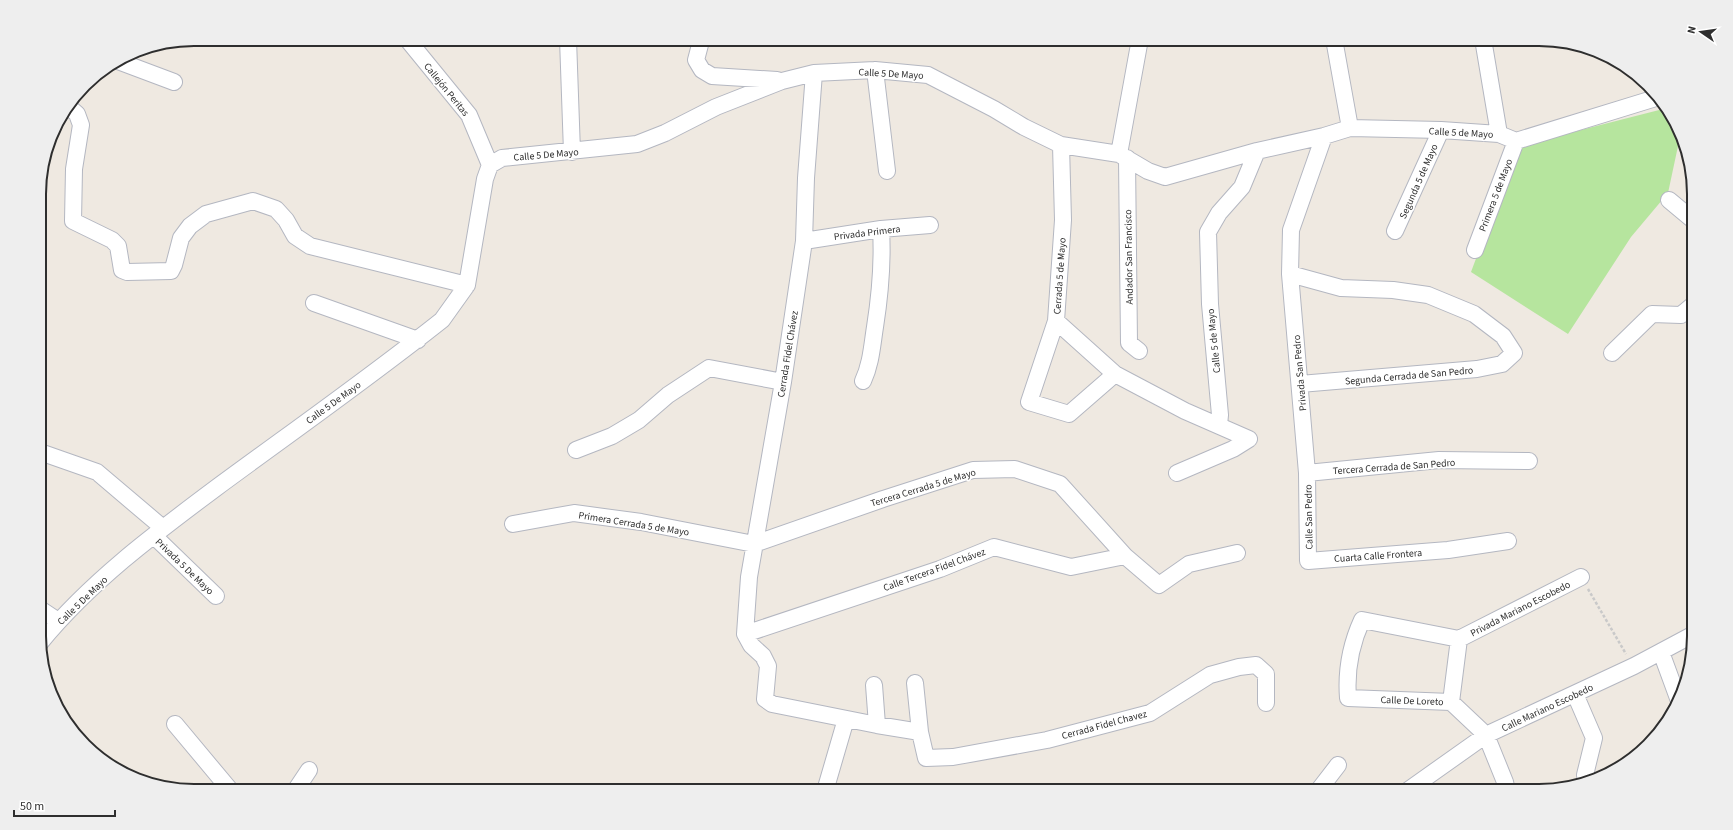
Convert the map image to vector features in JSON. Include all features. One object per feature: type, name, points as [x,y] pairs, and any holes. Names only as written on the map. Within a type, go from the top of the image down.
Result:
[{"type":"street","name":"Callejón Peritas","points":[[413,46],[469,115],[490,165]]},
{"type":"street","points":[[568,46],[572,152]]},
{"type":"street","points":[[700,46],[696,60],[702,70],[712,76],[782,81]]},
{"type":"street","points":[[1123,156],[1139,46]]},
{"type":"street","points":[[1335,46],[1350,128]]},
{"type":"street","points":[[1484,46],[1499,134]]},
{"type":"street","points":[[124,63],[174,82]]},
{"type":"street","name":"Calle 5 De Mayo","points":[[46,636],[58,621],[88,591],[158,532],[418,340],[442,320],[467,285],[485,179],[490,165],[502,158],[572,152],[637,144],[665,133],[716,107],[782,81],[814,73],[875,70],[928,75],[994,109],[1024,127],[1062,145]]},
{"type":"street","points":[[875,70],[888,171]]},
{"type":"street","name":"Cerrada Fidel Chávez","points":[[746,634],[749,578],[754,544],[783,382],[804,241],[806,178],[814,73]]},
{"type":"street","points":[[1516,141],[1652,99]]},
{"type":"street","points":[[72,110],[77,114],[81,126],[74,169],[73,221],[112,240],[118,246],[122,270],[127,272],[171,272],[181,238],[190,226],[206,214],[253,202],[276,209],[286,220],[295,236],[310,246],[467,285]]},
{"type":"street","name":"Calle 5 de Mayo","points":[[1062,145],[1123,156],[1148,171],[1165,177],[1257,151],[1324,136],[1350,128],[1440,130],[1499,134],[1516,141]]},
{"type":"street","name":"Segunda 5 de Mayo","points":[[1395,231],[1440,130]]},
{"type":"street","name":"Privada San Pedro","points":[[1307,473],[1290,274],[1291,230],[1324,136]]},
{"type":"street","name":"Primera 5 de Mayo","points":[[1475,250],[1516,141]]},
{"type":"street","name":"Cerrada 5 de Mayo","points":[[1062,145],[1063,220],[1056,321],[1029,402],[1069,414],[1115,374]]},
{"type":"street","name":"Calle 5 de Mayo","points":[[1219,425],[1220,415],[1210,304],[1208,232],[1219,213],[1242,187],[1257,151]]},
{"type":"street","name":"Andador San Francisco","points":[[1123,156],[1129,343],[1139,351]]},
{"type":"street","points":[[1669,200],[1687,215]]},
{"type":"street","name":"Privada Primera","points":[[804,241],[881,229],[930,225]]},
{"type":"street","points":[[863,381],[869,367],[878,307],[882,250],[881,229]]},
{"type":"street","name":"Segunda Cerrada de San Pedro","points":[[1290,274],[1341,288],[1393,290],[1428,295],[1474,314],[1503,336],[1514,353],[1502,364],[1477,369],[1300,384]]},
{"type":"street","points":[[314,303],[418,340]]},
{"type":"street","points":[[1612,353],[1652,314],[1681,315],[1687,310]]},
{"type":"street","points":[[1056,321],[1115,374],[1185,411],[1249,439],[1233,449],[1177,473]]},
{"type":"street","points":[[576,450],[612,436],[639,420],[668,395],[709,368],[783,382]]},
{"type":"street","points":[[46,454],[97,472],[158,532]]},
{"type":"street","name":"Tercera Cerrada de San Pedro","points":[[1307,473],[1439,460],[1529,461]]},
{"type":"street","name":"Tercera Cerrada 5 de Mayo","points":[[754,544],[883,499],[973,470],[1015,469],[1060,484],[1125,556],[1159,585],[1189,564],[1237,554]]},
{"type":"street","name":"Calle San Pedro","points":[[1307,473],[1308,561]]},
{"type":"street","name":"Primera Cerrada 5 de Mayo","points":[[513,524],[574,513],[641,522],[754,544]]},
{"type":"street","name":"Privada 5 De Mayo","points":[[158,532],[216,596]]},
{"type":"street","name":"Cuarta Calle Frontera","points":[[1308,561],[1448,550],[1508,541]]},
{"type":"street","name":"Calle Tercera Fidel Chávez","points":[[746,634],[940,569],[994,547],[1071,567],[1125,556]]},
{"type":"street","name":"Privada Mariano Escobedo","points":[[1459,640],[1581,577]]},
{"type":"street","points":[[46,613],[58,621]]},
{"type":"street","name":"Calle De Loreto","points":[[1459,640],[1362,620],[1354,636],[1347,682],[1348,698],[1451,702],[1486,735]]},
{"type":"street","points":[[746,634],[751,645],[763,656],[768,666],[764,699],[772,704],[920,732]]},
{"type":"street","name":"Calle Mariano Escobedo","points":[[1417,784],[1486,735],[1634,666],[1687,638]]},
{"type":"street","points":[[1451,702],[1459,640]]},
{"type":"street","points":[[1661,652],[1676,693]]},
{"type":"street","name":"Cerrada Fidel Chavez","points":[[915,683],[920,732],[926,758],[953,757],[1047,740],[1150,713],[1210,675],[1256,664],[1266,674],[1266,703]]},
{"type":"street","points":[[874,685],[877,725]]},
{"type":"street","points":[[1575,694],[1594,738],[1585,777]]},
{"type":"street","points":[[827,784],[846,719]]},
{"type":"street","points":[[174,724],[225,784]]},
{"type":"street","points":[[1486,735],[1505,784]]},
{"type":"street","points":[[1323,784],[1338,765]]},
{"type":"street","points":[[300,784],[309,770]]},
{"type":"path","points":[[1581,577],[1634,666]]},
{"type":"green space","points":[[1660,110],[1672,128],[1678,144],[1668,193],[1631,237],[1568,334],[1471,272],[1518,146]]}]
